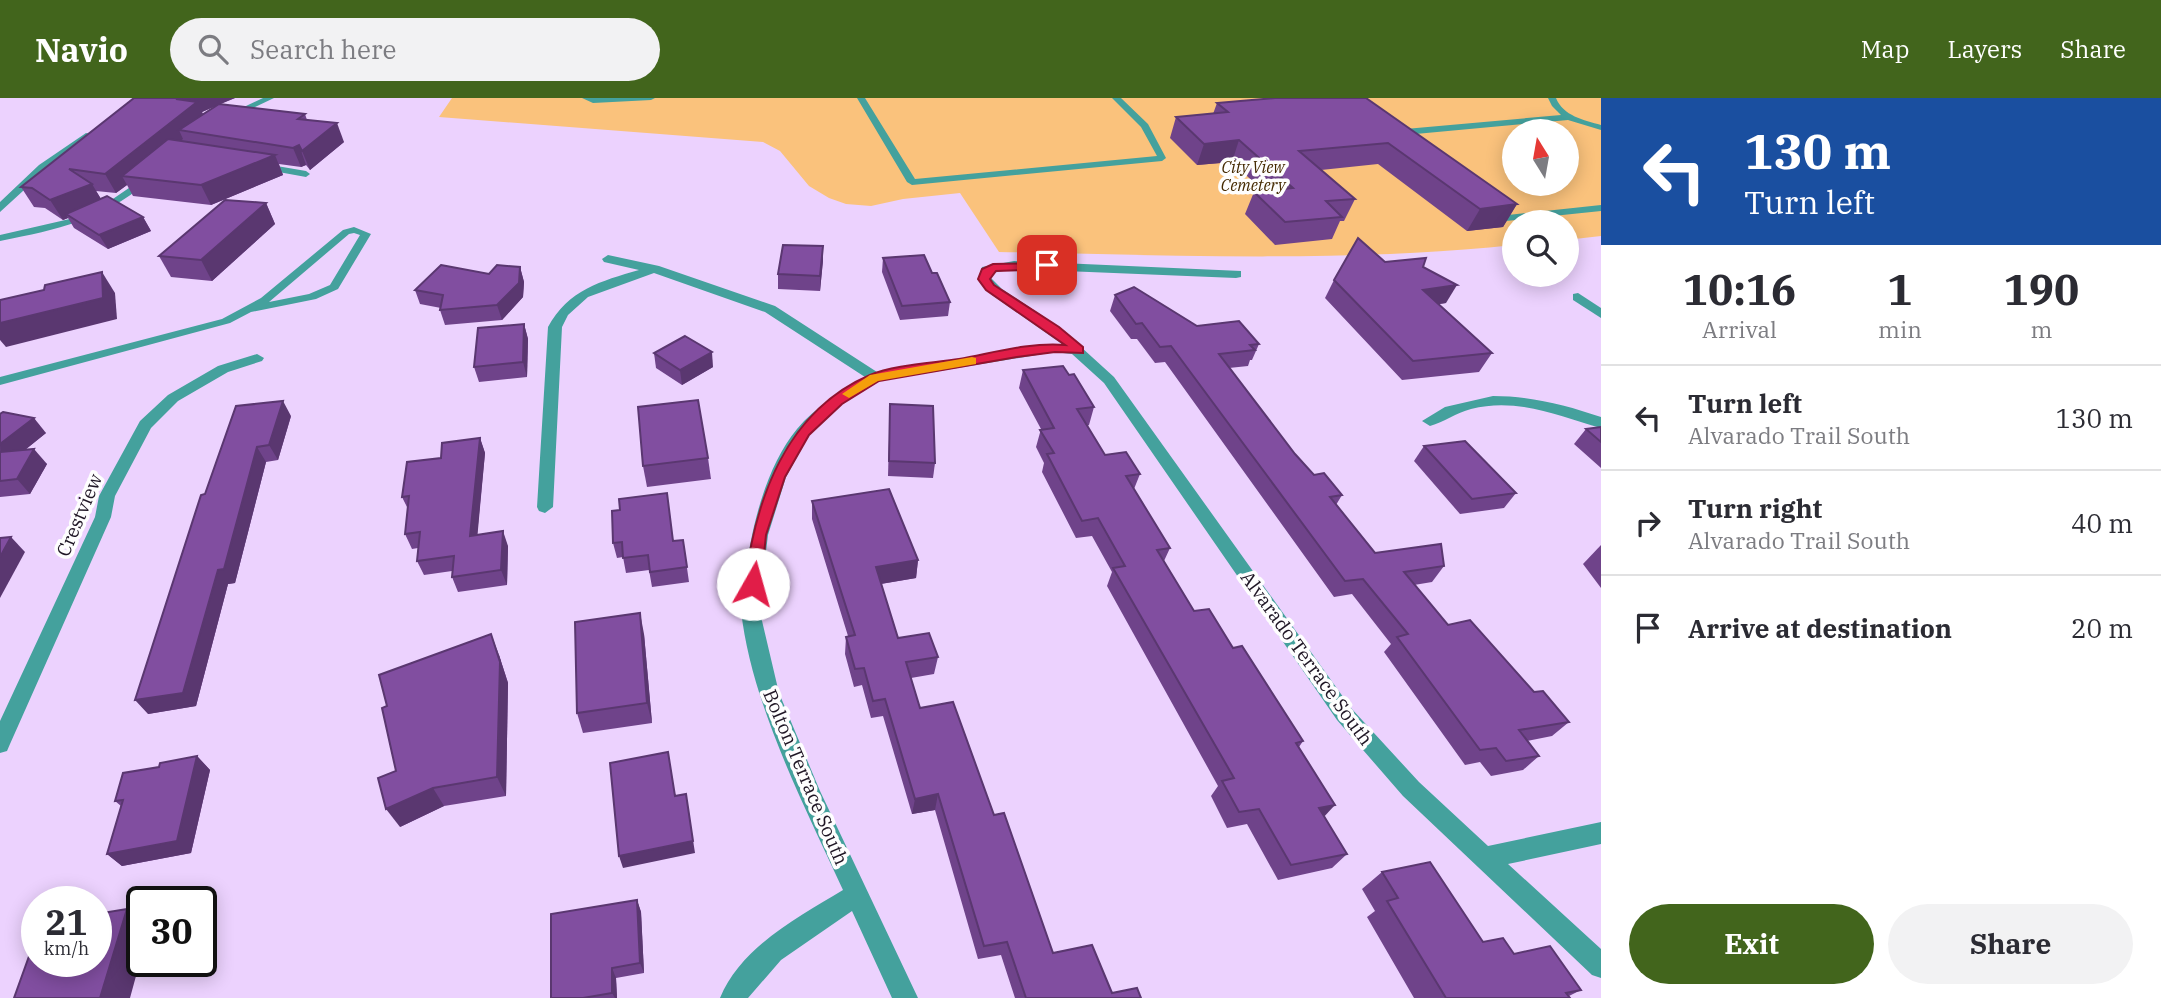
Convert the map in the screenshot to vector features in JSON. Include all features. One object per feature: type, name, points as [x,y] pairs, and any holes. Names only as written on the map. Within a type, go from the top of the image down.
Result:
[{"type":"street","points":[[0,208],[43,167],[102,127]]},
{"type":"street","points":[[608,260],[654,269],[770,309],[875,377]]},
{"type":"street","name":"Alvarado Terrace South","points":[[1236,274],[1061,265],[1004,266],[986,272],[984,279],[990,288],[1054,330],[1109,380],[1344,715],[1411,789],[1601,966]]},
{"type":"street","points":[[545,507],[555,327],[561,311],[601,286],[654,269]]},
{"type":"street","points":[[1578,297],[1601,314]]},
{"type":"street","name":"Bolton Terrace South","points":[[905,998],[856,895],[769,693],[750,608],[759,535],[784,466],[803,432],[837,401],[875,377],[1017,353],[1055,348],[1078,350]]},
{"type":"street","name":"Crestview","points":[[0,744],[103,517],[107,496],[145,425],[173,398],[223,369],[257,358]]},
{"type":"street","points":[[1430,421],[1467,403],[1520,401],[1557,406],[1601,423]]},
{"type":"street","points":[[1483,858],[1601,833]]},
{"type":"street","points":[[733,998],[748,974],[786,939],[856,895]]},
{"type":"lane","points":[[217,121],[270,98]]},
{"type":"lane","points":[[586,98],[593,101],[651,98]]},
{"type":"lane","points":[[860,98],[912,183],[1163,158],[1145,127],[1116,98]]},
{"type":"lane","points":[[1552,98],[1559,110],[1570,117],[1601,128]]},
{"type":"lane","points":[[1393,133],[1570,117]]},
{"type":"lane","points":[[1383,126],[1403,141]]},
{"type":"lane","points":[[254,166],[306,174]]},
{"type":"lane","points":[[0,238],[91,217],[108,208],[149,176]]},
{"type":"lane","points":[[1486,202],[1506,218],[1601,208]]},
{"type":"lane","points":[[0,381],[198,329],[250,309],[312,297],[334,288],[366,234],[354,230],[346,232],[250,309]]},
{"type":"green space","name":"City View Cemetery","points":[[452,98],[1601,98],[1601,236],[1579,239],[1579,210],[1502,210],[1502,246],[1450,251],[1321,256],[999,252],[960,193],[903,199],[871,206],[846,204],[809,186],[780,151],[763,142],[439,117]]},
{"type":"building","points":[[134,98],[180,98],[176,99],[197,102],[105,174],[69,169],[92,184],[50,200],[32,188],[21,187]]},
{"type":"building","points":[[1275,98],[1366,98],[1517,204],[1480,209],[1388,143],[1299,151],[1355,199],[1326,201],[1342,217],[1285,222],[1254,192],[1293,188],[1239,140],[1204,144],[1176,117],[1228,112],[1217,103]]},
{"type":"building","points":[[219,104],[305,114],[298,119],[337,123],[302,151],[299,145],[293,148],[179,130]]},
{"type":"building","points":[[168,139],[275,155],[201,185],[122,176]]},
{"type":"building","points":[[107,196],[143,217],[99,235],[66,214]]},
{"type":"building","points":[[225,200],[266,203],[201,260],[159,256]]},
{"type":"building","points":[[1358,238],[1385,262],[1426,258],[1423,267],[1457,285],[1423,290],[1492,353],[1413,361],[1334,280]]},
{"type":"building","points":[[783,245],[823,246],[820,276],[778,274]]},
{"type":"building","points":[[924,255],[932,273],[937,273],[950,302],[902,306],[883,258]]},
{"type":"building","points":[[441,265],[489,274],[497,265],[520,267],[519,283],[497,305],[440,310],[443,295],[415,290]]},
{"type":"building","points":[[102,272],[103,298],[0,323],[0,300],[44,290],[45,285]]},
{"type":"building","points":[[1134,287],[1197,326],[1239,321],[1259,344],[1250,345],[1255,350],[1219,354],[1295,454],[1314,475],[1324,473],[1342,495],[1330,497],[1375,553],[1441,544],[1444,566],[1404,572],[1448,625],[1470,620],[1534,692],[1543,691],[1569,722],[1519,730],[1539,756],[1506,761],[1496,748],[1480,750],[1397,637],[1408,634],[1363,579],[1345,581],[1171,346],[1160,347],[1142,323],[1136,324],[1115,295]]},
{"type":"building","points":[[524,324],[523,362],[474,367],[478,328]]},
{"type":"building","points":[[685,336],[712,352],[680,370],[654,353]]},
{"type":"building","points":[[1063,366],[1069,375],[1074,374],[1094,407],[1077,409],[1105,455],[1126,452],[1140,474],[1126,476],[1170,548],[1157,550],[1194,611],[1209,609],[1233,648],[1242,646],[1303,741],[1296,743],[1335,805],[1319,808],[1347,854],[1291,865],[1259,809],[1239,812],[1222,781],[1234,778],[1113,568],[1125,566],[1098,518],[1082,521],[1047,454],[1054,453],[1040,430],[1054,428],[1023,370]]},
{"type":"building","points":[[698,400],[708,458],[643,466],[638,407]]},
{"type":"building","points":[[283,401],[269,445],[257,447],[224,569],[218,570],[183,693],[135,700],[201,495],[205,494],[236,406]]},
{"type":"building","points":[[890,404],[933,406],[935,463],[889,461]]},
{"type":"building","points":[[3,412],[34,418],[0,444],[0,414]]},
{"type":"building","points":[[1601,427],[1601,442],[1586,429]]},
{"type":"building","points":[[480,438],[470,536],[503,531],[501,570],[452,577],[454,556],[417,561],[420,532],[405,534],[409,496],[402,497],[407,462],[441,458],[442,443]]},
{"type":"building","points":[[1465,441],[1516,493],[1472,499],[1424,446]]},
{"type":"building","points":[[34,449],[17,479],[0,481],[0,452]]},
{"type":"building","points":[[889,489],[918,560],[876,567],[898,638],[929,633],[938,657],[906,662],[920,708],[953,702],[994,815],[1004,813],[1053,953],[1092,945],[1112,993],[1137,988],[1141,998],[1026,998],[1007,942],[984,946],[938,794],[915,799],[885,699],[873,701],[864,668],[855,669],[846,637],[855,635],[812,501]]},
{"type":"building","points":[[667,493],[673,541],[683,540],[687,567],[650,572],[648,555],[623,558],[622,542],[613,543],[612,511],[620,510],[619,499]]},
{"type":"building","points":[[11,537],[0,557],[0,538]]},
{"type":"building","points":[[640,613],[647,703],[577,713],[575,622]]},
{"type":"building","points":[[491,634],[500,662],[497,777],[433,788],[386,809],[378,778],[396,771],[382,708],[387,706],[379,675]]},
{"type":"building","points":[[668,752],[675,796],[686,794],[693,841],[619,856],[610,763]]},
{"type":"building","points":[[197,756],[177,841],[107,854],[123,800],[115,801],[123,773],[159,767],[160,763]]},
{"type":"building","points":[[1430,862],[1483,942],[1503,938],[1514,954],[1550,946],[1581,990],[1566,993],[1570,998],[1446,998],[1387,901],[1398,898],[1382,872]]},
{"type":"building","points":[[637,900],[640,963],[612,968],[612,993],[583,998],[551,998],[551,914]]},
{"type":"building","points":[[126,909],[112,958],[112,911]]},
{"type":"building","points":[[22,977],[106,977],[100,998],[14,998]]},
{"type":"slow traffic","points":[[849,394],[875,377],[972,361]]},
{"type":"route","points":[[753,584],[759,535],[778,477],[803,432],[837,401],[875,377],[1017,353],[1055,348],[1078,350],[1024,308],[990,288],[984,279],[987,270],[993,268],[1047,265]]}]
